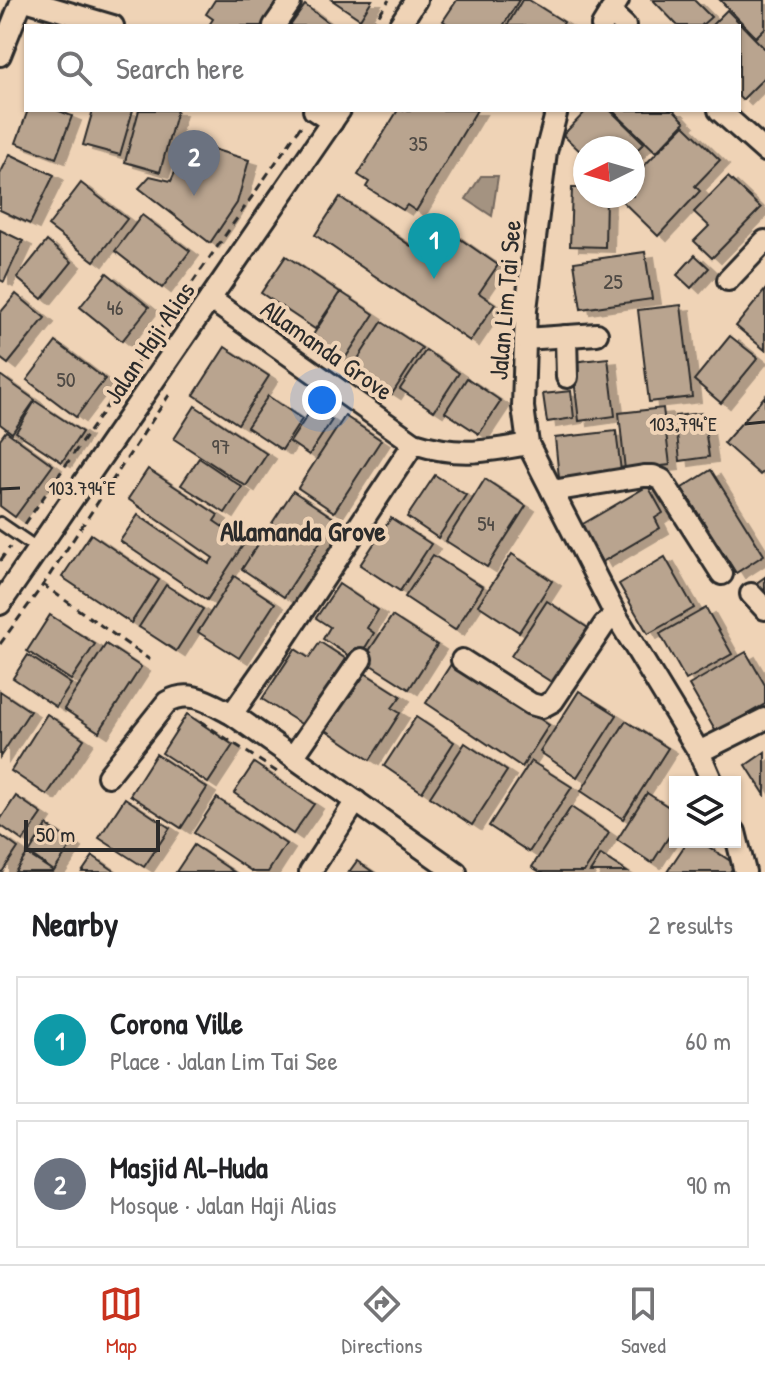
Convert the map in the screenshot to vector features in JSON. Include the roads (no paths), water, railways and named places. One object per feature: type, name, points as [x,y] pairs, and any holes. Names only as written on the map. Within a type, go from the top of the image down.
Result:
[{"type":"street","points":[[0,55],[23,0],[106,24]]},
{"type":"street","points":[[400,24],[416,0]]},
{"type":"street","points":[[275,24],[290,3]]},
{"type":"street","name":"Jalan Lim Tai See","points":[[556,112],[546,152],[526,309],[523,407],[528,444],[615,614],[699,752],[709,776]]},
{"type":"street","points":[[721,112],[765,151]]},
{"type":"street","points":[[309,116],[336,116]]},
{"type":"street","name":"Jalan Haji Alias","points":[[0,604],[336,116]]},
{"type":"street","points":[[728,280],[765,241]]},
{"type":"street","name":"Allamanda Grove","points":[[210,299],[414,443],[436,450],[468,453],[528,444]]},
{"type":"street","points":[[525,339],[597,334]]},
{"type":"street","points":[[566,336],[567,377]]},
{"type":"street","points":[[232,714],[414,443]]},
{"type":"street","points":[[552,491],[644,476],[662,480],[722,574]]},
{"type":"street","points":[[462,660],[531,704],[542,707],[553,701],[604,625],[615,614]]},
{"type":"street","points":[[293,757],[361,659]]},
{"type":"street","points":[[108,776],[167,702],[177,695],[201,698],[232,714],[456,872]]},
{"type":"street","points":[[699,752],[765,719]]},
{"type":"street","points":[[310,872],[356,801]]},
{"type":"street","points":[[739,848],[745,872]]},
{"type":"lane","points":[[0,523],[39,549]]},
{"type":"place","name":"Masjid Al-Huda","points":[[194,196]]},
{"type":"place","name":"Corona Ville","points":[[434,279]]},
{"type":"district","name":"Allamanda Grove","points":[[303,531]]}]
